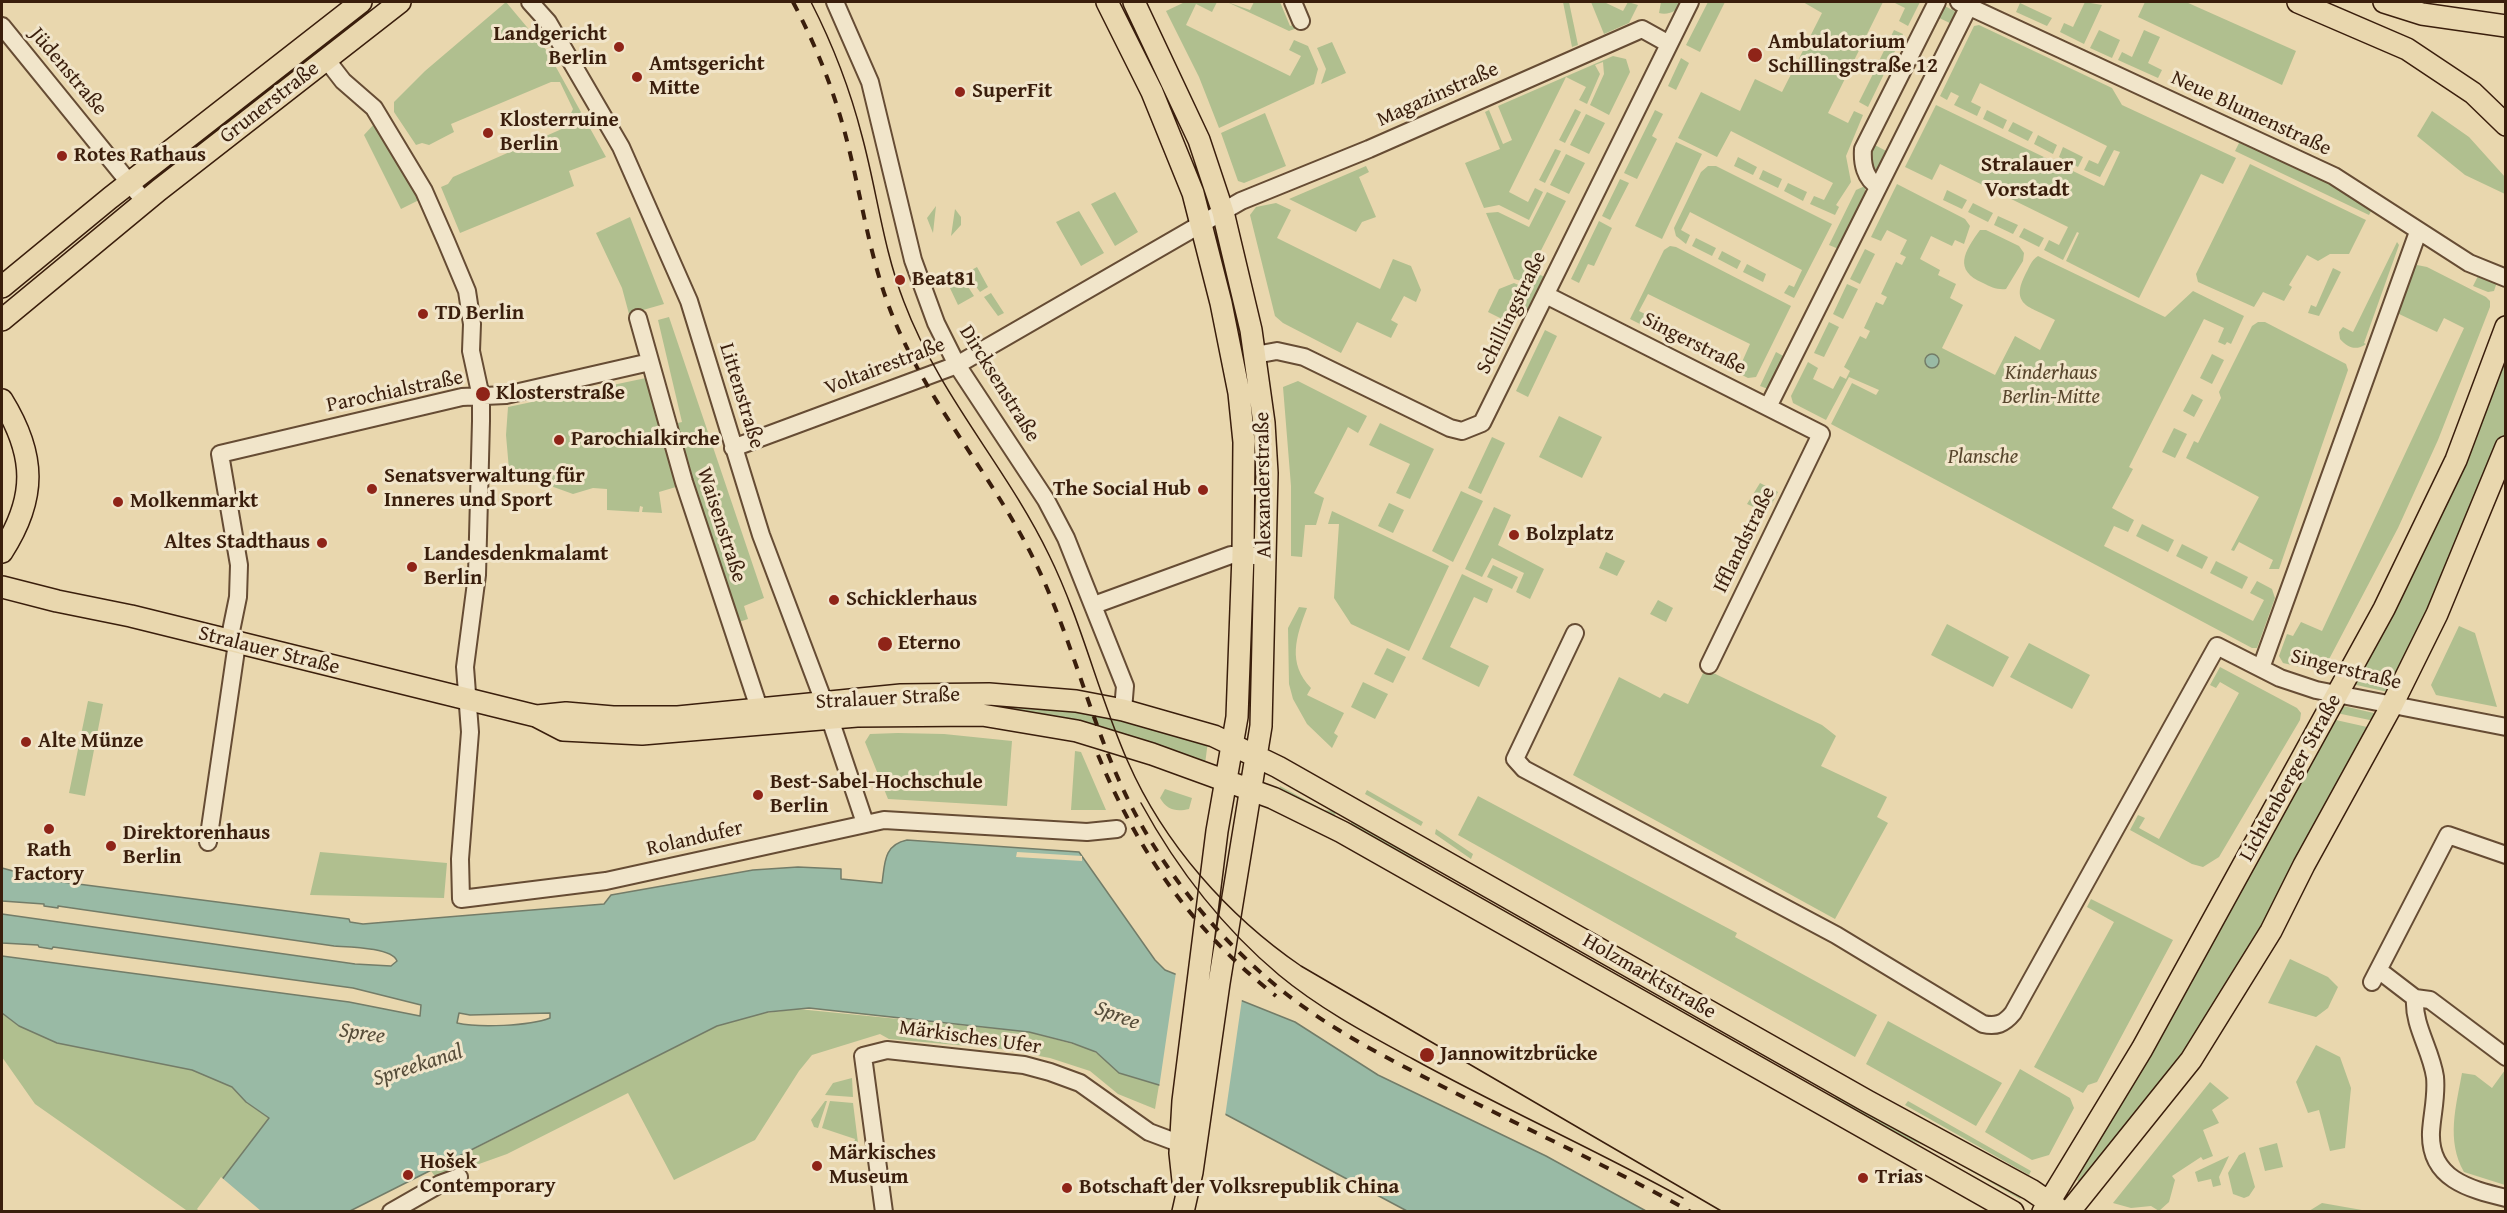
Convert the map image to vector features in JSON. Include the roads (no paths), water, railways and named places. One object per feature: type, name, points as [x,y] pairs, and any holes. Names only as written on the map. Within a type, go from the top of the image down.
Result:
[{"type":"main road","name":"Grunerstraße","points":[[2,287],[130,182],[361,2]]},
{"type":"main road","name":"Grunerstraße","points":[[2,320],[145,202],[400,2]]},
{"type":"main road","name":"Alexanderstraße","points":[[1107,2],[1169,130],[1202,225],[1221,303],[1241,409],[1244,442],[1243,555],[1234,744],[1217,831],[1201,971],[1191,1116]]},
{"type":"main road","name":"Alexanderstraße","points":[[1134,2],[1195,132],[1223,212],[1246,303],[1255,355],[1264,423],[1267,473],[1264,665],[1257,757],[1218,988],[1191,1116]]},
{"type":"main road","points":[[2298,2],[2392,41],[2474,93],[2505,125]]},
{"type":"main road","points":[[2384,2],[2422,14],[2504,25]]},
{"type":"main road","name":"Lichtenberger Straße","points":[[2052,1208],[2109,1099],[2142,1049],[2384,609],[2441,494],[2472,421],[2505,327]]},
{"type":"main road","points":[[2,552],[19,524],[28,487],[26,450],[5,406]]},
{"type":"main road","points":[[2069,1212],[2180,1074],[2229,1003],[2271,932],[2304,865],[2392,705],[2446,596],[2505,447]]},
{"type":"main road","name":"Stralauer Straße","points":[[2,587],[536,716],[563,730],[642,735],[827,710],[901,695],[989,694],[1076,701],[1123,710],[1234,744]]},
{"type":"main road","name":"Stralauer Straße","points":[[536,716],[566,713],[613,717],[678,717],[759,708],[982,715],[1077,731],[1227,781]]},
{"type":"main road","name":"Holzmarktstraße","points":[[1234,744],[2052,1208]]},
{"type":"main road","name":"Holzmarktstraße","points":[[1227,781],[1251,789],[1342,832],[2013,1212]]},
{"type":"main road","points":[[1184,1209],[1191,1116]]},
{"type":"street","name":"Littenstraße","points":[[530,2],[548,22],[621,147],[689,301],[761,535],[827,710],[865,824]]},
{"type":"street","name":"Dircksenstraße","points":[[835,2],[870,82],[903,225],[922,288],[957,365],[1046,500],[1066,538],[1125,686],[1123,710]]},
{"type":"street","points":[[1293,2],[1301,21]]},
{"type":"street","name":"Schillingstraße","points":[[1255,355],[1277,351],[1304,357],[1450,428],[1462,431],[1482,423],[1690,2]]},
{"type":"street","points":[[1878,186],[1870,182],[1863,165],[1863,149],[1937,2]]},
{"type":"street","name":"Neue Blumenstraße","points":[[1768,407],[1952,39],[1964,4],[2334,176],[2370,197],[2418,232],[2469,263],[2505,278]]},
{"type":"street","name":"Jüdenstraße","points":[[2,26],[145,202]]},
{"type":"street","name":"Magazinstraße","points":[[1223,212],[1245,199],[1369,149],[1642,29],[1669,44]]},
{"type":"street","points":[[326,59],[343,81],[374,108],[432,208],[467,291],[472,324],[471,351],[481,397],[477,574],[465,667],[469,700]]},
{"type":"street","name":"Voltairestraße","points":[[733,448],[957,365],[1223,212]]},
{"type":"street","points":[[2261,668],[2418,232]]},
{"type":"street","name":"Singerstraße","points":[[1546,295],[1821,434]]},
{"type":"street","name":"Waisenstraße","points":[[638,318],[684,482],[759,708]]},
{"type":"street","name":"Parochialstraße","points":[[233,642],[239,565],[220,454],[462,397],[495,398],[650,362]]},
{"type":"street","name":"Ifflandstraße","points":[[1708,665],[1821,434]]},
{"type":"street","points":[[1094,604],[1226,556],[1266,556]]},
{"type":"street","name":"Singerstraße","points":[[1575,633],[1515,759],[1524,769],[1836,935],[1983,1024],[2001,1024],[2013,1013],[2217,646],[2280,678],[2337,694],[2505,727]]},
{"type":"street","points":[[208,842],[233,642]]},
{"type":"street","name":"Rolandufer","points":[[469,700],[469,749],[460,859],[461,899],[606,881],[884,820],[1087,832],[1116,829]]},
{"type":"street","points":[[2505,855],[2448,835],[2379,978],[2415,998],[2430,1000],[2505,1057]]},
{"type":"street","points":[[2415,998],[2414,1015],[2426,1041],[2435,1077],[2431,1131],[2436,1159],[2443,1172],[2460,1185],[2505,1198]]},
{"type":"street","name":"Märkisches Ufer","points":[[884,1212],[863,1056],[887,1050],[1024,1065],[1050,1072],[1087,1087],[1149,1132],[1189,1142]]},
{"type":"street","points":[[391,1212],[440,1184],[459,1177]]},
{"type":"water","points":[[1932,354],[1937,356],[1939,361],[1937,366],[1932,368],[1927,366],[1925,361],[1927,356]]},
{"type":"water","points":[[907,840],[1079,852],[1155,960],[1165,970],[1295,1022],[1378,1075],[1546,1156],[1646,1211],[1407,1211],[1208,1105],[1159,1085],[1119,1073],[1096,1052],[1072,1043],[1029,1032],[809,1008],[768,1012],[717,1026],[350,1211],[198,1211],[269,1118],[246,1102],[232,1087],[192,1070],[57,1043],[19,1026],[2,1013],[2,956],[349,1002],[420,1016],[421,1005],[353,988],[53,947],[52,949],[38,945],[2,943],[2,914],[355,964],[391,966],[397,961],[393,956],[378,950],[334,946],[58,906],[58,908],[44,906],[44,904],[2,901],[2,868],[47,880],[349,919],[350,922],[363,924],[604,904],[611,895],[753,870],[798,867],[841,869],[841,879],[882,883],[889,851]],"holes":[[[459,1013],[470,1015],[550,1013],[550,1018],[530,1023],[504,1025],[457,1023]]]},
{"type":"tram line","points":[[811,2],[827,34],[852,101],[885,240],[904,302],[936,369],[1032,522],[1049,555],[1071,606],[1128,762],[1143,792],[1179,849],[1201,876],[1248,925],[1301,966],[1723,1212]]},
{"type":"tram line","points":[[1141,803],[1169,850],[1220,917],[1258,957],[1311,999],[1413,1059],[1683,1198]]},
{"type":"railway","points":[[793,2],[820,59],[836,104],[880,281],[903,339],[920,373],[1000,500],[1037,566],[1051,597],[1122,787],[1152,842],[1184,890],[1242,955],[1285,993],[1336,1029],[1410,1070],[1626,1177],[1691,1212]]},
{"type":"railway","points":[[1098,755],[1131,824],[1171,888],[1219,945],[1276,996]]},
{"type":"place","name":"Landgericht Berlin","points":[[619,47]]},
{"type":"place","name":"Ambulatorium Schillingstraße 12","points":[[1755,55]]},
{"type":"place","name":"Amtsgericht Mitte","points":[[637,77]]},
{"type":"place","name":"SuperFit","points":[[960,92]]},
{"type":"place","name":"Klosterruine Berlin","points":[[488,133]]},
{"type":"place","name":"Rotes Rathaus","points":[[62,156]]},
{"type":"place","name":"Beat81","points":[[900,280]]},
{"type":"place","name":"TD Berlin","points":[[423,314]]},
{"type":"place","name":"Klosterstraße","points":[[483,394]]},
{"type":"place","name":"Parochialkirche","points":[[559,440]]},
{"type":"place","name":"Senatsverwaltung für Inneres und Sport","points":[[372,489]]},
{"type":"place","name":"The Social Hub","points":[[1203,490]]},
{"type":"place","name":"Molkenmarkt","points":[[118,502]]},
{"type":"place","name":"Bolzplatz","points":[[1514,535]]},
{"type":"place","name":"Altes Stadthaus","points":[[322,543]]},
{"type":"place","name":"Landesdenkmalamt Berlin","points":[[412,567]]},
{"type":"place","name":"Schicklerhaus","points":[[834,600]]},
{"type":"place","name":"Eterno","points":[[885,644]]},
{"type":"place","name":"Alte Münze","points":[[26,742]]},
{"type":"place","name":"Best-Sabel-Hochschule Berlin","points":[[758,795]]},
{"type":"place","name":"Rath Factory","points":[[49,829]]},
{"type":"place","name":"Direktorenhaus Berlin","points":[[111,846]]},
{"type":"place","name":"Jannowitzbrücke","points":[[1427,1055]]},
{"type":"place","name":"Märkisches Museum","points":[[817,1166]]},
{"type":"place","name":"Hošek Contemporary","points":[[408,1175]]},
{"type":"place","name":"Trias","points":[[1863,1178]]},
{"type":"place","name":"Botschaft der Volksrepublik China","points":[[1067,1188]]},
{"type":"district","name":"Stralauer Vorstadt","points":[[2027,178]]},
{"type":"park label","name":"Kinderhaus Berlin-Mitte","points":[[2051,386]]},
{"type":"park label","name":"Plansche","points":[[1983,458]]},
{"type":"water label","name":"Spree","points":[[1117,1016]]},
{"type":"water label","name":"Spree","points":[[362,1034]]},
{"type":"water label","name":"Spreekanal","points":[[418,1066]]}]
